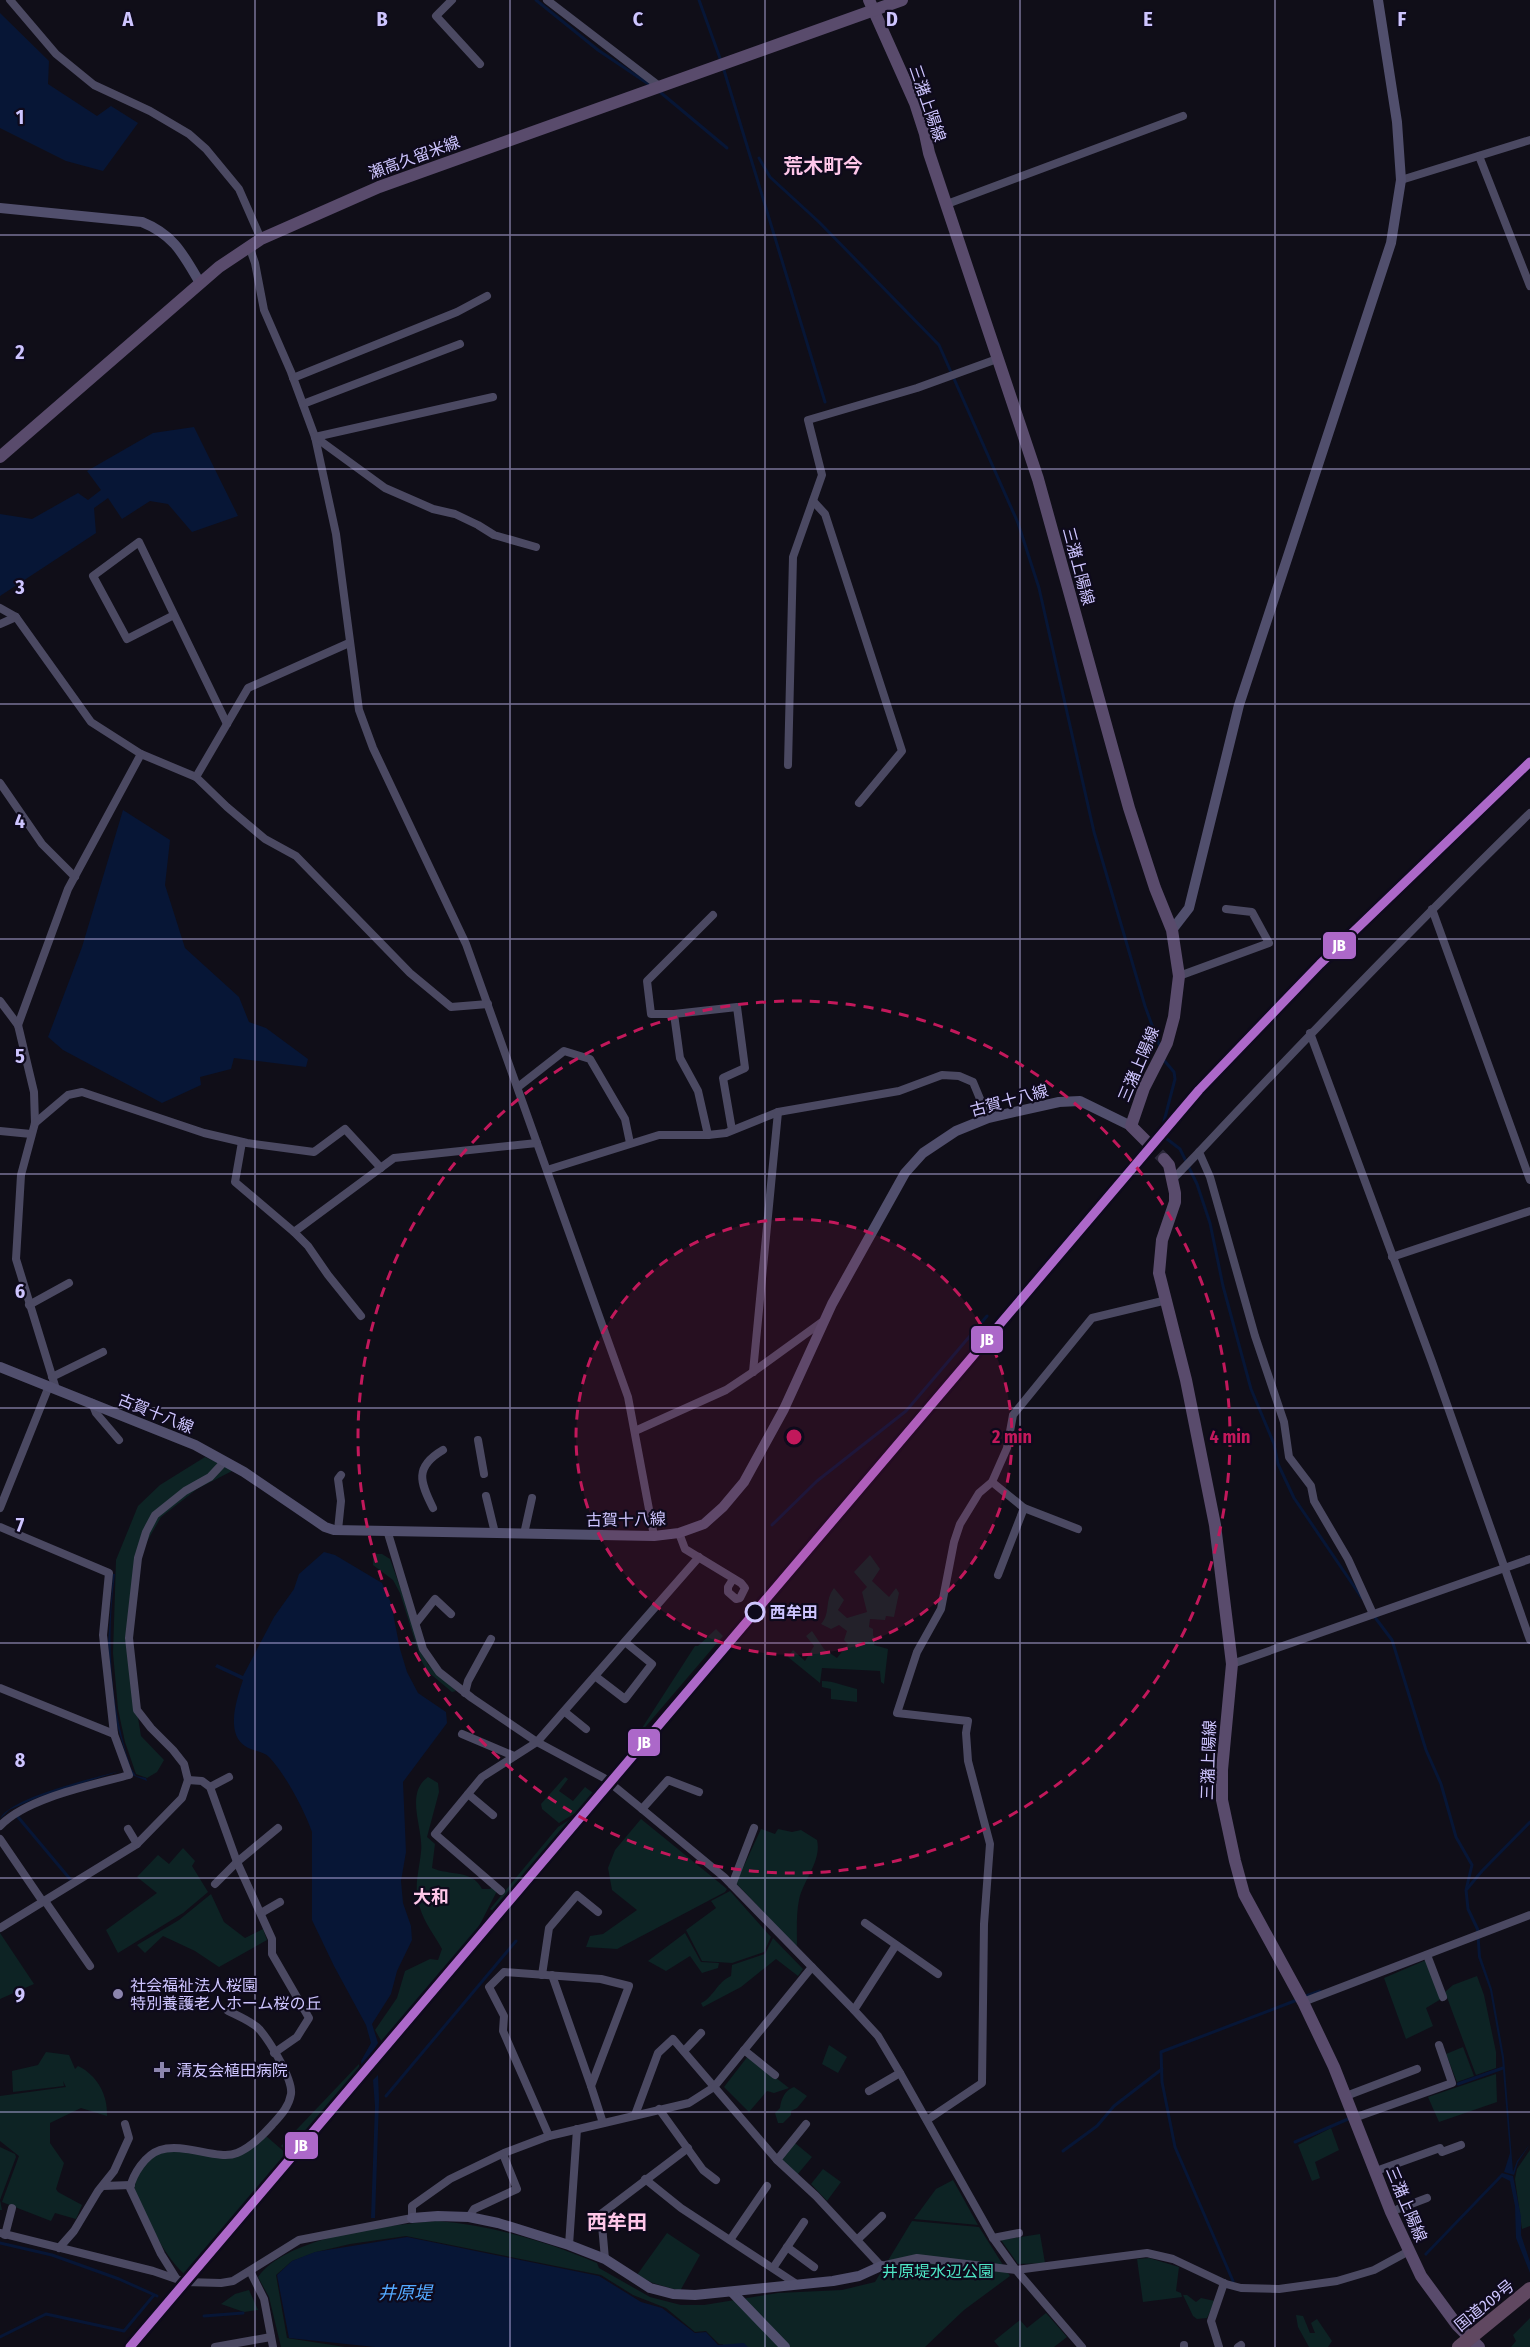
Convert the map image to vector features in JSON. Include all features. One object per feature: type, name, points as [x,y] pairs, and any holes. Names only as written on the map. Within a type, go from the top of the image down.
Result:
[{"type":"highway","name":"国道209号","points":[[1469,2344],[1530,2289]]},
{"type":"main road","name":"瀬高久留米線","points":[[0,457],[219,267],[261,239],[379,187],[721,65],[871,5],[902,0]]},
{"type":"main road","name":"三潴上陽線","points":[[871,5],[915,103],[996,359],[1048,513],[1096,695],[1155,888],[1172,930],[1179,976],[1171,1033],[1141,1095],[1131,1126],[1146,1141]]},
{"type":"main road","name":"三潴上陽線","points":[[1164,1159],[1169,1165],[1173,1179],[1174,1202],[1162,1240],[1159,1274],[1167,1300],[1215,1525],[1232,1664],[1222,1770],[1222,1800],[1227,1829],[1244,1894],[1303,2002],[1346,2096],[1409,2251],[1421,2276],[1469,2344]]},
{"type":"street","points":[[10,0],[56,54],[94,85],[150,111],[189,134],[206,149],[239,189],[261,239]]},
{"type":"street","points":[[452,0],[436,16],[480,64]]},
{"type":"street","points":[[547,0],[659,86]]},
{"type":"street","points":[[1172,930],[1189,908],[1239,705],[1391,243],[1401,180],[1397,122],[1378,0]]},
{"type":"street","points":[[947,204],[1183,116]]},
{"type":"street","points":[[1401,180],[1530,140]]},
{"type":"street","points":[[1479,156],[1530,286]]},
{"type":"street","points":[[0,208],[142,222],[165,234],[177,244],[200,283]]},
{"type":"street","points":[[249,246],[255,263],[264,310],[315,437],[336,534],[359,710],[373,748],[466,944],[518,1087],[628,1397],[654,1536]]},
{"type":"street","points":[[293,378],[456,312],[487,296]]},
{"type":"street","points":[[303,404],[460,344]]},
{"type":"street","points":[[788,765],[793,557],[822,475],[808,420],[917,388],[996,359]]},
{"type":"street","points":[[315,437],[493,396]]},
{"type":"street","points":[[315,437],[385,488],[454,514],[494,535],[536,547]]},
{"type":"street","points":[[813,501],[825,514],[902,751],[859,803]]},
{"type":"street","points":[[174,615],[127,639],[93,576],[139,542],[227,724]]},
{"type":"street","points":[[0,608],[16,617],[91,722],[141,754],[196,777],[227,807],[266,839],[296,855],[410,973],[451,1007],[488,1004]]},
{"type":"street","points":[[0,624],[16,617]]},
{"type":"street","points":[[196,777],[248,688],[349,643]]},
{"type":"street","points":[[18,1025],[68,889],[141,754]]},
{"type":"street","points":[[0,783],[42,844],[75,877]]},
{"type":"street","points":[[1173,1179],[1310,1033],[1530,813]]},
{"type":"street","points":[[1179,976],[1269,943],[1252,912],[1226,909]]},
{"type":"street","points":[[1432,909],[1530,1180]]},
{"type":"street","points":[[713,915],[647,981],[651,1014],[674,1014],[737,1007],[745,1068],[723,1078],[732,1130]]},
{"type":"street","points":[[0,1001],[18,1025],[34,1092],[35,1123]]},
{"type":"street","points":[[674,1014],[680,1058],[698,1091],[708,1135]]},
{"type":"street","points":[[1310,1033],[1530,1640]]},
{"type":"street","points":[[518,1087],[564,1052],[590,1059],[624,1119],[630,1143]]},
{"type":"street","points":[[547,1170],[658,1135],[708,1135],[732,1130],[778,1112],[899,1091],[942,1075],[959,1076],[973,1082],[988,1118]]},
{"type":"street","points":[[52,1384],[16,1258],[21,1174],[30,1134],[35,1123],[68,1095],[82,1092],[204,1133],[242,1142],[314,1152],[345,1129],[381,1168]]},
{"type":"street","name":"古賀十八線","points":[[0,1366],[52,1384],[195,1445],[244,1472],[325,1527],[338,1530],[524,1534],[654,1536],[679,1533],[704,1524],[723,1507],[744,1482],[784,1409],[824,1321],[905,1173],[923,1153],[956,1131],[988,1118],[1059,1102],[1080,1101],[1131,1126]]},
{"type":"street","points":[[753,1372],[778,1112]]},
{"type":"street","points":[[0,1131],[30,1134]]},
{"type":"street","points":[[242,1142],[235,1182],[308,1246],[361,1316]]},
{"type":"street","points":[[294,1233],[394,1158],[537,1143]]},
{"type":"street","points":[[1199,1152],[1210,1177],[1256,1336],[1284,1422],[1289,1457],[1311,1486],[1314,1501],[1348,1559],[1373,1614]]},
{"type":"street","points":[[1392,1257],[1530,1211]]},
{"type":"street","points":[[29,1305],[69,1283]]},
{"type":"street","points":[[927,2120],[982,2083],[984,1924],[990,1844],[968,1761],[966,1733],[968,1721],[897,1713],[917,1652],[941,1610],[954,1542],[960,1524],[979,1493],[992,1482],[1007,1448],[1013,1415],[1092,1318],[1167,1300]]},
{"type":"street","points":[[635,1431],[726,1390],[824,1321]]},
{"type":"street","points":[[0,1508],[52,1384],[103,1352]]},
{"type":"street","points":[[92,1403],[96,1413],[119,1440]]},
{"type":"street","points":[[478,1440],[484,1474]]},
{"type":"street","points":[[433,1508],[422,1486],[422,1479],[432,1456],[443,1450]]},
{"type":"street","points":[[0,1928],[137,1844],[182,1798],[188,1780],[184,1764],[137,1710],[129,1638],[135,1581],[138,1558],[146,1532],[155,1515],[185,1491],[210,1477],[224,1462]]},
{"type":"street","points":[[338,1530],[341,1501],[338,1479],[341,1474]]},
{"type":"street","points":[[992,1482],[1024,1508],[1077,1529]]},
{"type":"street","points":[[486,1496],[495,1533]]},
{"type":"street","points":[[524,1534],[532,1498]]},
{"type":"street","points":[[998,1575],[1024,1508]]},
{"type":"street","points":[[0,1527],[109,1573],[103,1635],[114,1734],[129,1775],[67,1791],[14,1813],[0,1826]]},
{"type":"street","points":[[387,1530],[423,1649],[439,1672],[465,1693],[537,1742],[604,1778],[732,1884],[854,2010],[878,2036],[993,2238],[1016,2270],[1082,2347]]},
{"type":"street","points":[[679,1533],[685,1550],[733,1579]]},
{"type":"street","points":[[501,1891],[435,1834],[482,1777],[537,1742],[699,1557]]},
{"type":"street","points":[[1232,1664],[1530,1559]]},
{"type":"street","points":[[416,1623],[435,1599],[451,1614]]},
{"type":"street","points":[[465,1693],[468,1681],[491,1639]]},
{"type":"street","points":[[596,1676],[625,1699],[652,1664],[625,1642]]},
{"type":"street","points":[[0,1688],[114,1734]]},
{"type":"street","points":[[565,1712],[586,1730]]},
{"type":"street","points":[[462,1734],[514,1756]]},
{"type":"street","points":[[210,1787],[229,1777]]},
{"type":"street","points":[[188,1780],[202,1781],[210,1787],[237,1862],[272,1939],[272,1954],[309,2018],[309,2022],[297,2037],[274,2053]]},
{"type":"street","points":[[642,1809],[668,1780],[699,1792]]},
{"type":"street","points":[[468,1794],[493,1815]]},
{"type":"street","points":[[128,1828],[137,1844]]},
{"type":"street","points":[[215,1884],[237,1862],[278,1828]]},
{"type":"street","points":[[732,1884],[754,1828]]},
{"type":"street","points":[[0,1839],[90,1966]]},
{"type":"street","points":[[542,1975],[545,1927],[577,1895],[598,1912]]},
{"type":"street","points":[[261,1913],[280,1902]]},
{"type":"street","points":[[1303,2002],[1530,1915]]},
{"type":"street","points":[[865,1923],[938,1974]]},
{"type":"street","points":[[854,2010],[897,1945]]},
{"type":"street","points":[[1427,1955],[1443,1997]]},
{"type":"street","points":[[412,2218],[412,2206],[450,2179],[502,2154],[549,2136],[688,2103],[714,2087],[812,1967]]},
{"type":"street","points":[[549,2136],[502,2031],[504,2016],[489,1987],[504,1972],[601,1979],[629,1986],[591,2086]]},
{"type":"street","points":[[552,1975],[603,2123]]},
{"type":"street","points":[[176,2278],[163,2258],[130,2188],[146,2158],[158,2150],[185,2148],[229,2155],[237,2153],[268,2130],[287,2106],[292,2088],[291,2082],[259,2028],[228,2011]]},
{"type":"street","points":[[684,2051],[701,2033]]},
{"type":"street","points":[[635,2115],[658,2053],[673,2038],[777,2160],[816,2196],[881,2266]]},
{"type":"street","points":[[1354,2118],[1409,2094],[1452,2083],[1439,2044]]},
{"type":"street","points":[[744,2050],[775,2075]]},
{"type":"street","points":[[1346,2096],[1417,2069]]},
{"type":"street","points":[[869,2091],[900,2073]]},
{"type":"street","points":[[659,2109],[703,2170],[716,2180]]},
{"type":"street","points":[[59,2248],[74,2231],[114,2171],[129,2138],[125,2124]]},
{"type":"street","points":[[777,2160],[806,2124]]},
{"type":"street","points":[[570,2245],[577,2129]]},
{"type":"street","points":[[1376,2171],[1440,2148],[1443,2156],[1461,2145]]},
{"type":"street","points":[[604,2259],[601,2214],[688,2148]]},
{"type":"street","points":[[469,2217],[474,2209],[517,2190],[502,2154]]},
{"type":"street","points":[[645,2179],[681,2208],[795,2283]]},
{"type":"street","points":[[103,2186],[131,2185]]},
{"type":"street","points":[[730,2240],[767,2186]]},
{"type":"street","points":[[1398,2209],[1427,2198]]},
{"type":"street","points":[[12,2208],[2,2234],[153,2271],[192,2283],[233,2281],[299,2240],[412,2218],[438,2216],[469,2217],[498,2223],[570,2245],[604,2259],[650,2288],[673,2294],[695,2295],[859,2276],[881,2266],[917,2258],[1016,2270],[1147,2253],[1173,2259],[1224,2283],[1247,2290],[1279,2289],[1337,2281],[1374,2270],[1409,2251]]},
{"type":"street","points":[[857,2240],[882,2216]]},
{"type":"street","points":[[772,2268],[804,2222]]},
{"type":"street","points":[[993,2238],[1020,2233]]},
{"type":"street","points":[[787,2247],[814,2267]]},
{"type":"street","points":[[153,2271],[163,2258]]},
{"type":"street","points":[[250,2271],[264,2299],[273,2347]]},
{"type":"street","points":[[1217,2346],[1211,2321],[1224,2283]]},
{"type":"street","points":[[732,2292],[785,2347]]},
{"type":"street","points":[[215,2347],[272,2337]]},
{"type":"green space","points":[[205,1457],[234,1470],[197,1489],[161,1517],[142,1550],[132,1612],[130,1668],[141,1736],[164,1760],[157,1772],[147,1778],[136,1774],[125,1742],[118,1709],[113,1653],[116,1560],[138,1506],[160,1485]]},
{"type":"green space","points":[[373,1554],[382,1554],[390,1559],[428,1665],[456,1691],[452,1692],[427,1671],[421,1660],[400,1593],[393,1580],[373,1565]]},
{"type":"green space","points":[[870,1555],[880,1569],[872,1581],[889,1597],[896,1588],[899,1593],[894,1617],[886,1616],[885,1620],[870,1619],[869,1627],[873,1629],[873,1636],[876,1638],[874,1645],[888,1649],[884,1684],[881,1682],[880,1671],[822,1668],[820,1683],[788,1657],[793,1650],[805,1661],[814,1646],[806,1636],[812,1631],[824,1649],[837,1658],[848,1644],[844,1640],[847,1631],[839,1625],[831,1629],[821,1624],[826,1616],[829,1598],[834,1588],[844,1600],[838,1610],[847,1618],[867,1612],[862,1592],[867,1587],[854,1572]]},
{"type":"green space","points":[[716,1629],[723,1636],[635,1739],[695,1646],[698,1646]]},
{"type":"green space","points":[[822,1681],[857,1689],[857,1702],[831,1699],[831,1689],[822,1687]]},
{"type":"green space","points":[[428,1777],[438,1783],[439,1792],[427,1837],[435,1844],[432,1868],[467,1876],[478,1883],[482,1889],[492,1887],[497,1891],[476,1932],[383,2044],[375,2030],[397,1998],[405,1971],[430,1959],[438,1960],[442,1949],[424,1918],[417,1894],[421,1843],[416,1802],[421,1784]]},
{"type":"green space","points":[[565,1777],[568,1779],[559,1791],[573,1801],[585,1787],[593,1793],[577,1812],[559,1823],[542,1809],[541,1804]]},
{"type":"green space","points":[[574,1817],[494,1912],[490,1909],[558,1827]]},
{"type":"green space","points":[[641,1819],[727,1889],[617,1949],[586,1947],[590,1936],[603,1934],[637,1910],[612,1890],[608,1868],[615,1850]]},
{"type":"green space","points":[[761,1829],[775,1834],[778,1829],[792,1832],[801,1830],[817,1840],[815,1863],[799,1900],[797,1948],[736,1883]]},
{"type":"green space","points":[[183,1848],[195,1861],[192,1866],[208,1892],[183,1913],[118,1953],[106,1930],[157,1893],[137,1877],[158,1855],[169,1864]]},
{"type":"green space","points":[[730,1891],[771,1937],[764,1952],[732,1963],[702,1961],[686,1930],[716,1908],[711,1901]]},
{"type":"green space","points":[[211,1894],[224,1922],[245,1938],[263,1929],[267,1940],[219,1967],[195,1951],[163,1936],[145,1953],[137,1945],[179,1920]]},
{"type":"green space","points":[[0,1933],[34,1984],[0,1999]]},
{"type":"green space","points":[[685,1933],[701,1962],[719,1963],[718,1968],[702,1973],[690,1956],[666,1971],[648,1961]]},
{"type":"green space","points":[[773,1938],[803,1969],[798,1976],[776,1959],[741,1987],[703,2007],[701,2003],[731,1976],[732,1965],[765,1954]]},
{"type":"green space","points":[[1426,1960],[1441,1999],[1426,2008],[1433,2026],[1406,2039],[1384,1978]]},
{"type":"green space","points":[[1477,1976],[1484,1995],[1496,2052],[1496,2068],[1476,2075],[1445,1992],[1453,1985]]},
{"type":"green space","points":[[829,2045],[847,2057],[838,2073],[822,2064]]},
{"type":"green space","points":[[1463,2047],[1474,2076],[1457,2082],[1446,2054]]},
{"type":"green space","points":[[46,2052],[69,2055],[75,2069],[78,2066],[96,2080],[106,2101],[107,2116],[81,2108],[50,2123],[50,2143],[64,2163],[56,2189],[82,2205],[76,2219],[55,2213],[51,2221],[2,2202],[19,2156],[0,2141],[0,2096],[66,2087],[63,2081],[64,2086],[13,2092],[12,2071],[38,2065]]},
{"type":"green space","points":[[748,2056],[789,2088],[774,2093],[767,2091],[749,2112],[724,2087]]},
{"type":"green space","points":[[359,2064],[360,2070],[290,2154],[281,2146]]},
{"type":"green space","points":[[1496,2074],[1497,2102],[1439,2122],[1428,2097]]},
{"type":"green space","points":[[794,2087],[807,2096],[797,2108],[791,2111],[791,2115],[783,2123],[778,2123],[775,2113],[780,2108],[782,2098]]},
{"type":"green space","points":[[1331,2128],[1339,2150],[1315,2162],[1320,2178],[1312,2181],[1298,2145]]},
{"type":"green space","points":[[266,2136],[288,2155],[184,2274],[161,2245],[134,2189],[145,2164],[160,2153],[170,2152],[225,2157]]},
{"type":"green space","points":[[795,2143],[812,2157],[797,2175],[782,2160]]},
{"type":"green space","points":[[0,2147],[15,2154],[16,2157],[0,2200]]},
{"type":"green space","points":[[1530,2150],[1530,2226],[1522,2229],[1515,2179],[1517,2169]]},
{"type":"green space","points":[[823,2169],[841,2182],[827,2201],[811,2184]]},
{"type":"green space","points":[[953,2180],[978,2225],[914,2219],[936,2189]]},
{"type":"green space","name":"井原堤水辺公園","points":[[437,2221],[498,2230],[558,2248],[597,2263],[599,2268],[650,2297],[681,2305],[704,2305],[778,2293],[842,2290],[875,2282],[912,2221],[979,2227],[1010,2276],[964,2310],[925,2347],[723,2347],[723,2344],[719,2344],[706,2331],[695,2332],[666,2308],[633,2295],[601,2275],[406,2236],[350,2244],[316,2252],[292,2261],[276,2275],[287,2338],[345,2347],[281,2347],[269,2297],[258,2277],[272,2263],[315,2242],[340,2235]]},
{"type":"green space","points":[[667,2233],[700,2255],[680,2291],[653,2283],[637,2275]]},
{"type":"green space","points":[[1040,2234],[1045,2263],[1018,2264],[1001,2240]]},
{"type":"green space","points":[[1149,2258],[1179,2267],[1176,2291],[1181,2293],[1182,2297],[1143,2302],[1137,2259]]},
{"type":"green space","points":[[249,2290],[258,2310],[244,2312],[221,2304],[235,2294]]},
{"type":"green space","points":[[1183,2295],[1187,2295],[1196,2302],[1201,2298],[1215,2301],[1207,2318],[1197,2319],[1193,2316]]},
{"type":"green space","points":[[1046,2313],[1067,2337],[1054,2347],[999,2347],[994,2341],[1020,2320],[1027,2328]]},
{"type":"green space","points":[[1296,2315],[1303,2316],[1310,2333],[1315,2333],[1311,2323],[1317,2319],[1332,2341],[1328,2347],[1309,2347],[1298,2327]]},
{"type":"green space","points":[[1530,2318],[1530,2347],[1511,2347],[1516,2341],[1513,2335]]},
{"type":"water","points":[[0,13],[49,61],[48,84],[97,116],[111,106],[138,123],[103,171],[66,161],[0,128]]},
{"type":"water","points":[[194,427],[238,516],[192,532],[168,504],[150,501],[122,519],[108,498],[94,508],[96,533],[0,596],[0,514],[32,519],[78,493],[88,500],[101,490],[87,471],[153,433]]},
{"type":"water","points":[[123,810],[170,840],[165,885],[185,948],[239,997],[249,1022],[266,1028],[308,1059],[306,1067],[234,1058],[231,1069],[200,1077],[201,1085],[162,1103],[63,1050],[48,1037],[82,947]]},
{"type":"water","points":[[324,1552],[335,1555],[382,1583],[391,1603],[407,1672],[418,1693],[446,1712],[447,1723],[403,1782],[406,1852],[401,1881],[403,1903],[411,1926],[412,1940],[397,1971],[391,1994],[372,2024],[378,2043],[362,2069],[361,2061],[371,2043],[366,2025],[312,1920],[312,1832],[294,1793],[276,1765],[261,1752],[245,1746],[235,1733],[234,1715],[243,1680],[215,1667],[217,1664],[243,1676],[274,1617],[294,1589],[299,1574]]},
{"type":"water","points":[[113,1574],[115,1574],[111,1648],[114,1697],[131,1768],[136,1776],[146,1778],[147,1781],[132,1775],[117,1725],[108,1644]]},
{"type":"water","points":[[120,1771],[39,1797],[9,1810],[0,1819],[7,1811],[19,1803],[35,1796]]},
{"type":"water","points":[[1476,1929],[1479,1929],[1481,1957],[1492,1989],[1504,2057],[1513,2172],[1517,2161],[1530,2144],[1518,2162],[1514,2175],[1504,2172],[1510,2153],[1502,2058],[1490,1990],[1478,1957]]},
{"type":"water","points":[[378,2075],[375,2218],[371,2218],[375,2106],[373,2080]]},
{"type":"water","points":[[1502,2173],[1513,2176],[1521,2217],[1521,2235],[1530,2262],[1530,2273],[1516,2238],[1515,2206],[1510,2181],[1502,2177],[1426,2256],[1424,2254]]},
{"type":"water","name":"井原堤","points":[[407,2237],[599,2276],[641,2302],[662,2308],[695,2333],[706,2332],[718,2345],[744,2343],[748,2347],[375,2347],[289,2338],[277,2275],[292,2261],[315,2252]]},
{"type":"waterway","points":[[536,0],[598,50],[650,85]]},
{"type":"waterway","points":[[699,0],[721,61]]},
{"type":"waterway","points":[[723,67],[825,402]]},
{"type":"waterway","points":[[660,92],[727,148]]},
{"type":"waterway","points":[[759,158],[770,177],[819,222],[939,345],[1018,523],[1039,588],[1094,832],[1145,1006],[1160,1047]]},
{"type":"waterway","points":[[1163,1059],[1174,1072],[1175,1079],[1162,1129],[1167,1139],[1180,1149],[1197,1184],[1210,1223],[1223,1286],[1251,1389],[1274,1444],[1278,1464],[1294,1498],[1362,1598]]},
{"type":"waterway","points":[[772,1525],[817,1481],[906,1411],[987,1316]]},
{"type":"waterway","points":[[1374,1616],[1392,1640],[1426,1750],[1441,1784],[1456,1837],[1472,1865],[1466,1890],[1468,1909],[1478,1930]]},
{"type":"waterway","points":[[18,1817],[70,1879]]},
{"type":"waterway","points":[[1467,1889],[1530,1822]]},
{"type":"waterway","points":[[386,2096],[516,1941]]},
{"type":"waterway","points":[[1303,1997],[1320,1991]]},
{"type":"waterway","points":[[1233,2281],[1175,2147],[1162,2082],[1161,2052],[1297,2000]]},
{"type":"waterway","points":[[1458,2084],[1503,2068]]},
{"type":"waterway","points":[[1063,2151],[1097,2126],[1114,2106],[1162,2069]]},
{"type":"waterway","points":[[1295,2142],[1348,2119]]},
{"type":"waterway","points":[[0,2243],[52,2255],[119,2279],[157,2296]]},
{"type":"waterway","points":[[0,2337],[46,2314],[124,2331],[154,2295]]},
{"type":"waterway","points":[[204,2316],[243,2313]]},
{"type":"tunnel","points":[[1146,1141],[1164,1159]]},
{"type":"transit line","name":"JB","points":[[130,2347],[1199,1090],[1320,964],[1530,762]]},
{"type":"place","name":"西牟田","points":[[755,1612]]},
{"type":"place","name":"社会福祉法人桜園 特別養護老人ホーム桜の丘","points":[[118,1994]]},
{"type":"place","name":"清友会植田病院","points":[[162,2070]]},
{"type":"district","name":"荒木町今","points":[[823,166]]},
{"type":"district","name":"大和","points":[[431,1897]]},
{"type":"district","name":"西牟田","points":[[617,2222]]}]
